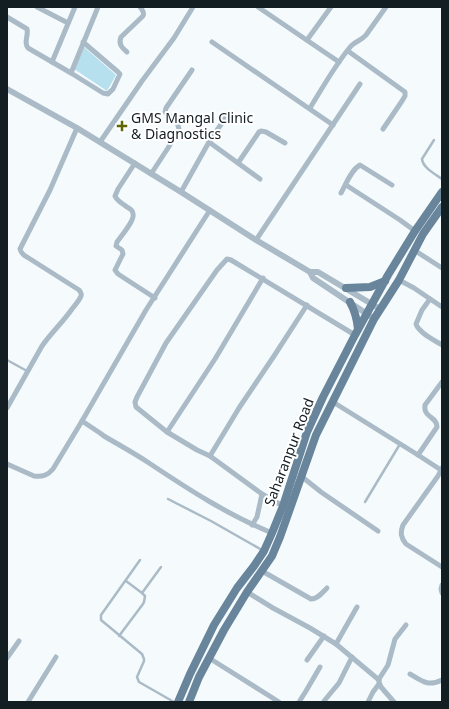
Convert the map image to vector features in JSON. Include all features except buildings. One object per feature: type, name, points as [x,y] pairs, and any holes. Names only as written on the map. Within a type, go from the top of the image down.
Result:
[{"type":"main road","name":"Saharanpur Road","points":[[178,702],[214,625],[237,588],[264,551],[283,506],[324,397],[357,332],[415,231],[442,192]]},
{"type":"main road","name":"Saharanpur Road","points":[[189,702],[199,677],[224,630],[272,556],[301,476],[311,433],[333,402],[374,319],[398,280],[423,234],[442,207]]},
{"type":"main road","points":[[346,288],[370,287],[385,281]]},
{"type":"main road","points":[[350,302],[355,310],[357,318],[357,332]]},
{"type":"street","points":[[37,7],[68,23]]},
{"type":"street","points":[[52,62],[75,7]]},
{"type":"street","points":[[71,73],[98,7]]},
{"type":"street","points":[[127,52],[121,46],[120,40],[143,16],[144,12],[140,7]]},
{"type":"street","points":[[100,142],[174,38],[193,7]]},
{"type":"street","points":[[258,7],[339,62]]},
{"type":"street","points":[[307,40],[331,7]]},
{"type":"street","points":[[310,108],[339,62],[354,43],[363,39],[386,7]]},
{"type":"street","points":[[7,17],[27,29],[27,46],[103,93],[110,93],[120,74],[83,42]]},
{"type":"street","points":[[212,42],[333,125]]},
{"type":"street","points":[[348,51],[405,92],[405,96],[402,101],[383,128]]},
{"type":"street","points":[[151,174],[179,129],[177,122],[165,112],[166,108],[192,70]]},
{"type":"street","points":[[256,240],[360,84]]},
{"type":"street","points":[[7,89],[77,128],[135,163],[256,240],[310,272],[318,272],[380,309]]},
{"type":"street","points":[[181,192],[209,142],[226,117]]},
{"type":"street","points":[[7,408],[47,338],[67,316],[81,295],[79,290],[20,252],[20,248],[50,190],[77,128]]},
{"type":"street","points":[[238,163],[261,131],[266,132],[285,143]]},
{"type":"street","points":[[209,142],[260,179]]},
{"type":"street","points":[[135,163],[115,196],[118,201],[131,210],[134,214],[131,222],[117,242],[116,246],[122,250],[123,254],[115,270],[118,274],[155,298]]},
{"type":"street","points":[[341,193],[356,168],[360,165],[392,185]]},
{"type":"street","points":[[346,185],[415,231]]},
{"type":"street","points":[[7,464],[34,476],[49,474],[53,469],[139,322],[210,210]]},
{"type":"street","points":[[414,250],[442,268]]},
{"type":"street","points":[[283,506],[262,494],[210,456],[167,432],[139,409],[135,404],[137,398],[166,343],[217,270],[227,259],[357,332]]},
{"type":"street","points":[[310,272],[313,278],[368,313],[374,319]]},
{"type":"street","points":[[167,432],[214,359],[263,278]]},
{"type":"street","points":[[398,280],[414,288],[442,307]]},
{"type":"street","points":[[430,299],[422,310],[416,324],[420,331],[442,345]]},
{"type":"street","points":[[210,456],[239,408],[307,305]]},
{"type":"street","points":[[418,455],[437,427],[436,421],[426,414],[424,408],[442,382]]},
{"type":"street","points":[[333,402],[442,469],[440,477],[403,526],[400,534],[406,544],[442,567]]},
{"type":"street","points":[[82,421],[231,514],[272,533]]},
{"type":"street","points":[[301,476],[321,492],[378,531]]},
{"type":"street","points":[[252,525],[257,517],[262,494]]},
{"type":"street","points":[[262,571],[311,599],[319,596],[327,588]]},
{"type":"street","points":[[442,585],[442,593]]},
{"type":"street","points":[[248,592],[272,608],[336,644],[379,682],[381,687],[394,702]]},
{"type":"street","points":[[336,644],[357,607]]},
{"type":"street","points":[[368,702],[388,665],[395,639],[406,624]]},
{"type":"street","points":[[308,660],[324,636]]},
{"type":"street","points":[[7,658],[19,641]]},
{"type":"street","points":[[28,702],[56,657]]},
{"type":"street","points":[[324,701],[339,682],[352,657]]},
{"type":"street","points":[[209,658],[279,702]]},
{"type":"street","points":[[299,702],[320,666]]},
{"type":"street","points":[[410,674],[426,683],[433,684],[442,680]]},
{"type":"lane","points":[[434,140],[422,161],[425,166],[442,179]]},
{"type":"lane","points":[[7,360],[27,371]]},
{"type":"lane","points":[[365,502],[400,444]]},
{"type":"lane","points":[[168,499],[264,551]]},
{"type":"lane","points":[[140,560],[100,618],[102,623],[140,652],[144,661],[137,677],[139,682],[174,702]]},
{"type":"lane","points":[[142,593],[161,567]]},
{"type":"lane","points":[[119,636],[144,602],[145,596],[126,581]]},
{"type":"shaded area","points":[[84,47],[116,75],[107,91],[74,69]]},
{"type":"place","name":"GMS Mangal Clinic & Diagnostics","points":[[122,126]]}]
